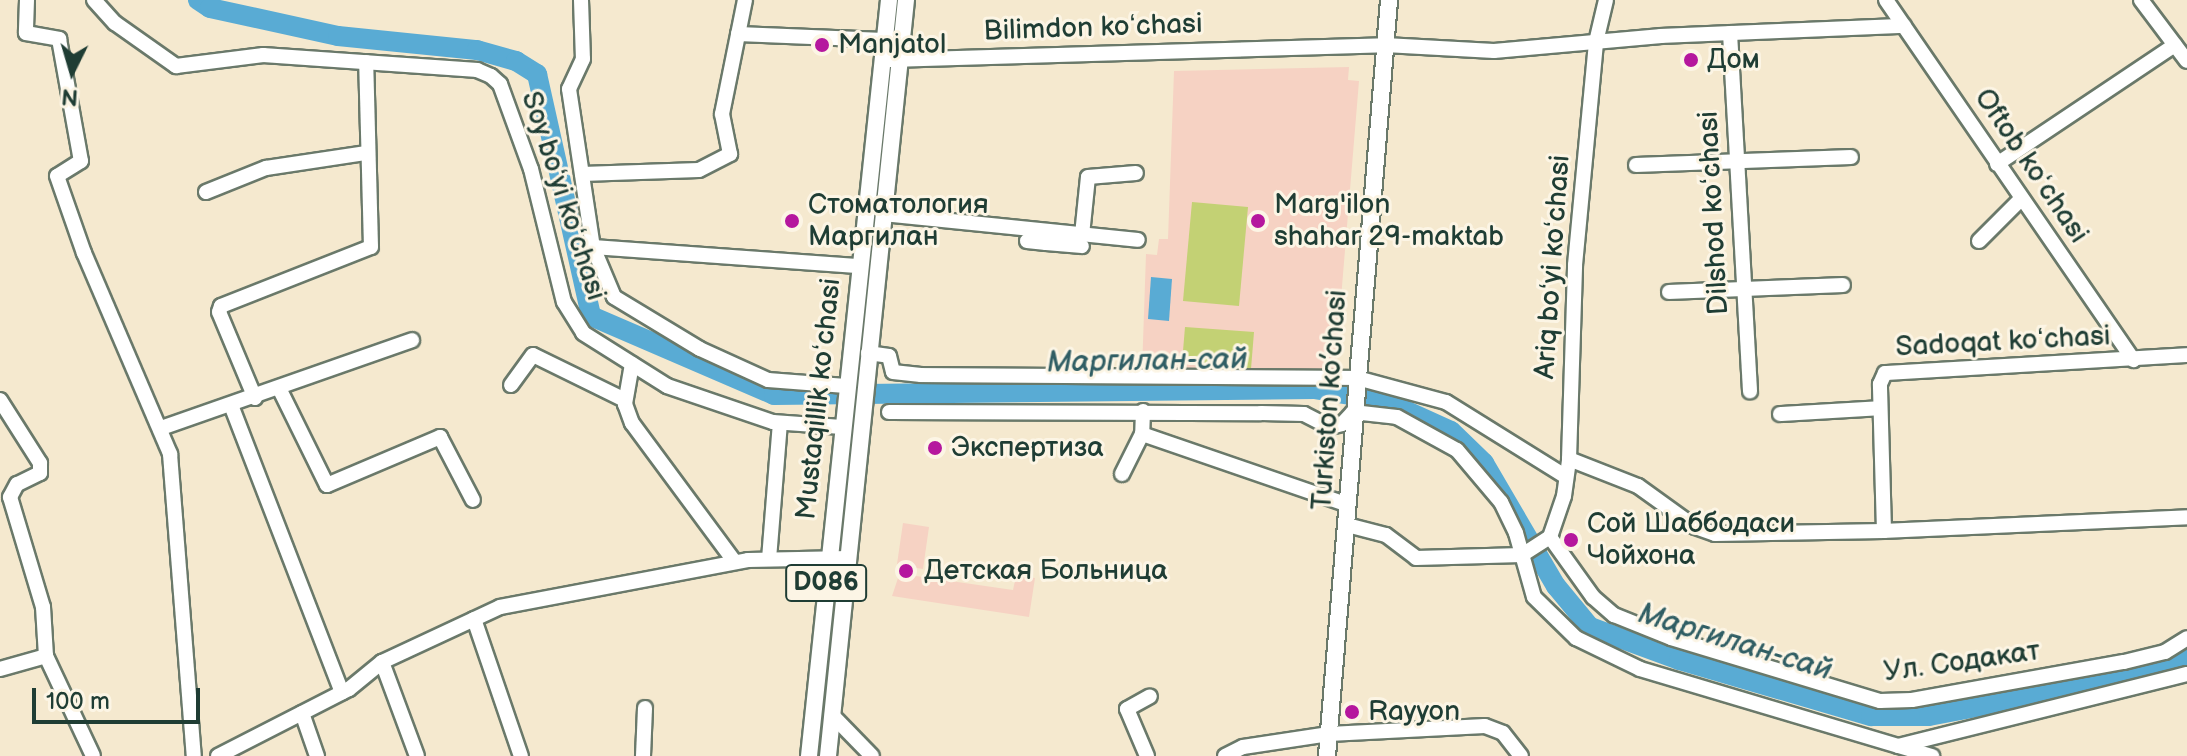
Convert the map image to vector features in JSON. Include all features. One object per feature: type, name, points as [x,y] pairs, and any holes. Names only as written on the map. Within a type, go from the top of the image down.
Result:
[{"type":"main road","name":"Mustaqillik koʻchasi","points":[[828,756],[883,214],[890,60],[884,40],[889,0]]},
{"type":"main road","name":"Mustaqillik koʻchasi","points":[[809,756],[860,266],[890,60],[906,0]]},
{"type":"main road","name":"Turkiston ko’chasi","points":[[1327,756],[1389,0]]},
{"type":"street","points":[[27,0],[26,33],[59,39],[81,161],[57,176],[84,253],[170,454],[194,756]]},
{"type":"street","name":"Soy boʻyi koʻchasi","points":[[94,0],[115,23],[176,66],[263,55],[477,70],[500,84],[531,169],[564,302],[583,333],[667,386],[780,423],[842,427]]},
{"type":"street","points":[[581,0],[583,59],[569,89],[593,247],[621,305],[700,349],[768,380],[847,381]]},
{"type":"street","points":[[582,174],[699,170],[730,154],[722,114],[745,0]]},
{"type":"street","name":"Ariq boʻyi koʻchasi","points":[[1549,539],[1569,459],[1575,265],[1596,42],[1606,0]]},
{"type":"street","name":"Oftob koʻchasi","points":[[1886,0],[2133,360]]},
{"type":"street","points":[[2141,0],[2187,61]]},
{"type":"street","name":"Bilimdon koʻchasi","points":[[890,60],[1385,45],[1494,51],[1730,33],[1904,26]]},
{"type":"street","name":"Dilshod koʻchasi","points":[[1730,33],[1750,391]]},
{"type":"street","points":[[738,34],[884,40]]},
{"type":"street","points":[[1997,164],[2175,45]]},
{"type":"street","points":[[255,398],[221,306],[371,247],[365,153],[366,62]]},
{"type":"street","points":[[206,192],[266,168],[365,153]]},
{"type":"street","points":[[1636,165],[1851,157]]},
{"type":"street","points":[[1082,240],[1088,177],[1136,173]]},
{"type":"street","points":[[1979,241],[2021,199]]},
{"type":"street","points":[[883,214],[1047,237],[1138,240]]},
{"type":"street","points":[[1027,241],[1047,237]]},
{"type":"street","points":[[593,247],[860,266]]},
{"type":"street","points":[[1669,292],[1843,285]]},
{"type":"street","points":[[161,428],[280,390],[412,340]]},
{"type":"street","points":[[868,353],[889,356],[893,372],[921,375],[1357,378],[1446,402],[1565,476]]},
{"type":"street","points":[[511,385],[533,355],[625,400]]},
{"type":"street","name":"Sadoqat koʻchasi","points":[[1884,531],[1880,379],[1890,372],[2187,355]]},
{"type":"street","points":[[632,364],[625,400],[632,423],[735,562]]},
{"type":"street","points":[[280,390],[327,485],[440,437],[473,500]]},
{"type":"street","points":[[0,400],[40,463],[40,473],[17,484],[10,497],[43,607],[46,656],[93,756]]},
{"type":"street","points":[[231,405],[342,692]]},
{"type":"street","points":[[1780,414],[1880,408]]},
{"type":"street","points":[[1122,474],[1142,434],[1143,411]]},
{"type":"street","points":[[889,412],[1304,414],[1330,427],[1342,424],[1353,412],[1397,417],[1457,450],[1501,502],[1524,554],[1534,597],[1576,638],[1604,656],[1894,747],[1932,756]]},
{"type":"street","points":[[769,559],[780,423]]},
{"type":"street","points":[[1142,434],[1348,505]]},
{"type":"street","points":[[1569,459],[1638,486],[1695,527],[1715,534],[1884,531],[2187,517]]},
{"type":"street","points":[[1347,525],[1386,535],[1416,558],[1524,554],[1549,539]]},
{"type":"street","name":"Ул. Содакат","points":[[1549,539],[1593,597],[1614,615],[1671,638],[1880,701],[1912,700],[2124,662],[2165,652],[2187,638]]},
{"type":"street","points":[[218,756],[342,692],[382,662],[500,607],[735,562],[849,558]]},
{"type":"street","points":[[474,619],[521,756]]},
{"type":"street","points":[[0,669],[46,656]]},
{"type":"street","points":[[382,662],[417,756]]},
{"type":"street","points":[[1894,747],[2187,674]]},
{"type":"street","points":[[1147,756],[1127,709],[1150,696]]},
{"type":"street","points":[[643,756],[645,708]]},
{"type":"street","points":[[302,713],[317,756]]},
{"type":"street","points":[[832,715],[872,756]]},
{"type":"street","points":[[1225,756],[1243,747],[1329,734],[1485,726],[1503,733],[1521,756]]},
{"type":"shaded area","name":"Marg'ilon shahar 29-maktab","points":[[1349,67],[1348,80],[1359,81],[1335,371],[1142,371],[1146,254],[1157,255],[1159,239],[1168,239],[1174,71]]},
{"type":"shaded area","name":"Детская Больница","points":[[903,523],[929,527],[923,569],[910,567],[909,575],[1013,590],[1016,576],[1035,578],[1029,617],[892,596],[902,566],[897,564]]},
{"type":"green space","points":[[1192,202],[1248,207],[1239,306],[1183,301]]},
{"type":"green space","points":[[1185,327],[1254,332],[1251,369],[1182,363]]},
{"type":"water","points":[[1151,277],[1172,279],[1169,321],[1148,319]]},
{"type":"waterway","name":"Маргилан-сай","points":[[198,0],[210,8],[338,36],[477,50],[516,61],[537,74],[591,316],[774,395],[1314,389],[1385,401],[1451,431],[1484,463],[1556,586],[1590,627],[1679,660],[1871,716],[1929,716],[2143,675],[2187,655]]},
{"type":"place","name":"Manjatol","points":[[822,45]]},
{"type":"place","name":"Дом","points":[[1691,60]]},
{"type":"place","name":"Стоматология Маргилан","points":[[792,221]]},
{"type":"place","name":"Marg'ilon shahar 29-maktab","points":[[1258,221]]},
{"type":"place","name":"Экспертиза","points":[[935,448]]},
{"type":"place","name":"Сой Шаббодаси Чойхона","points":[[1571,540]]},
{"type":"place","name":"Детская Больница","points":[[906,571]]},
{"type":"place","name":"Rayyon","points":[[1352,712]]}]
